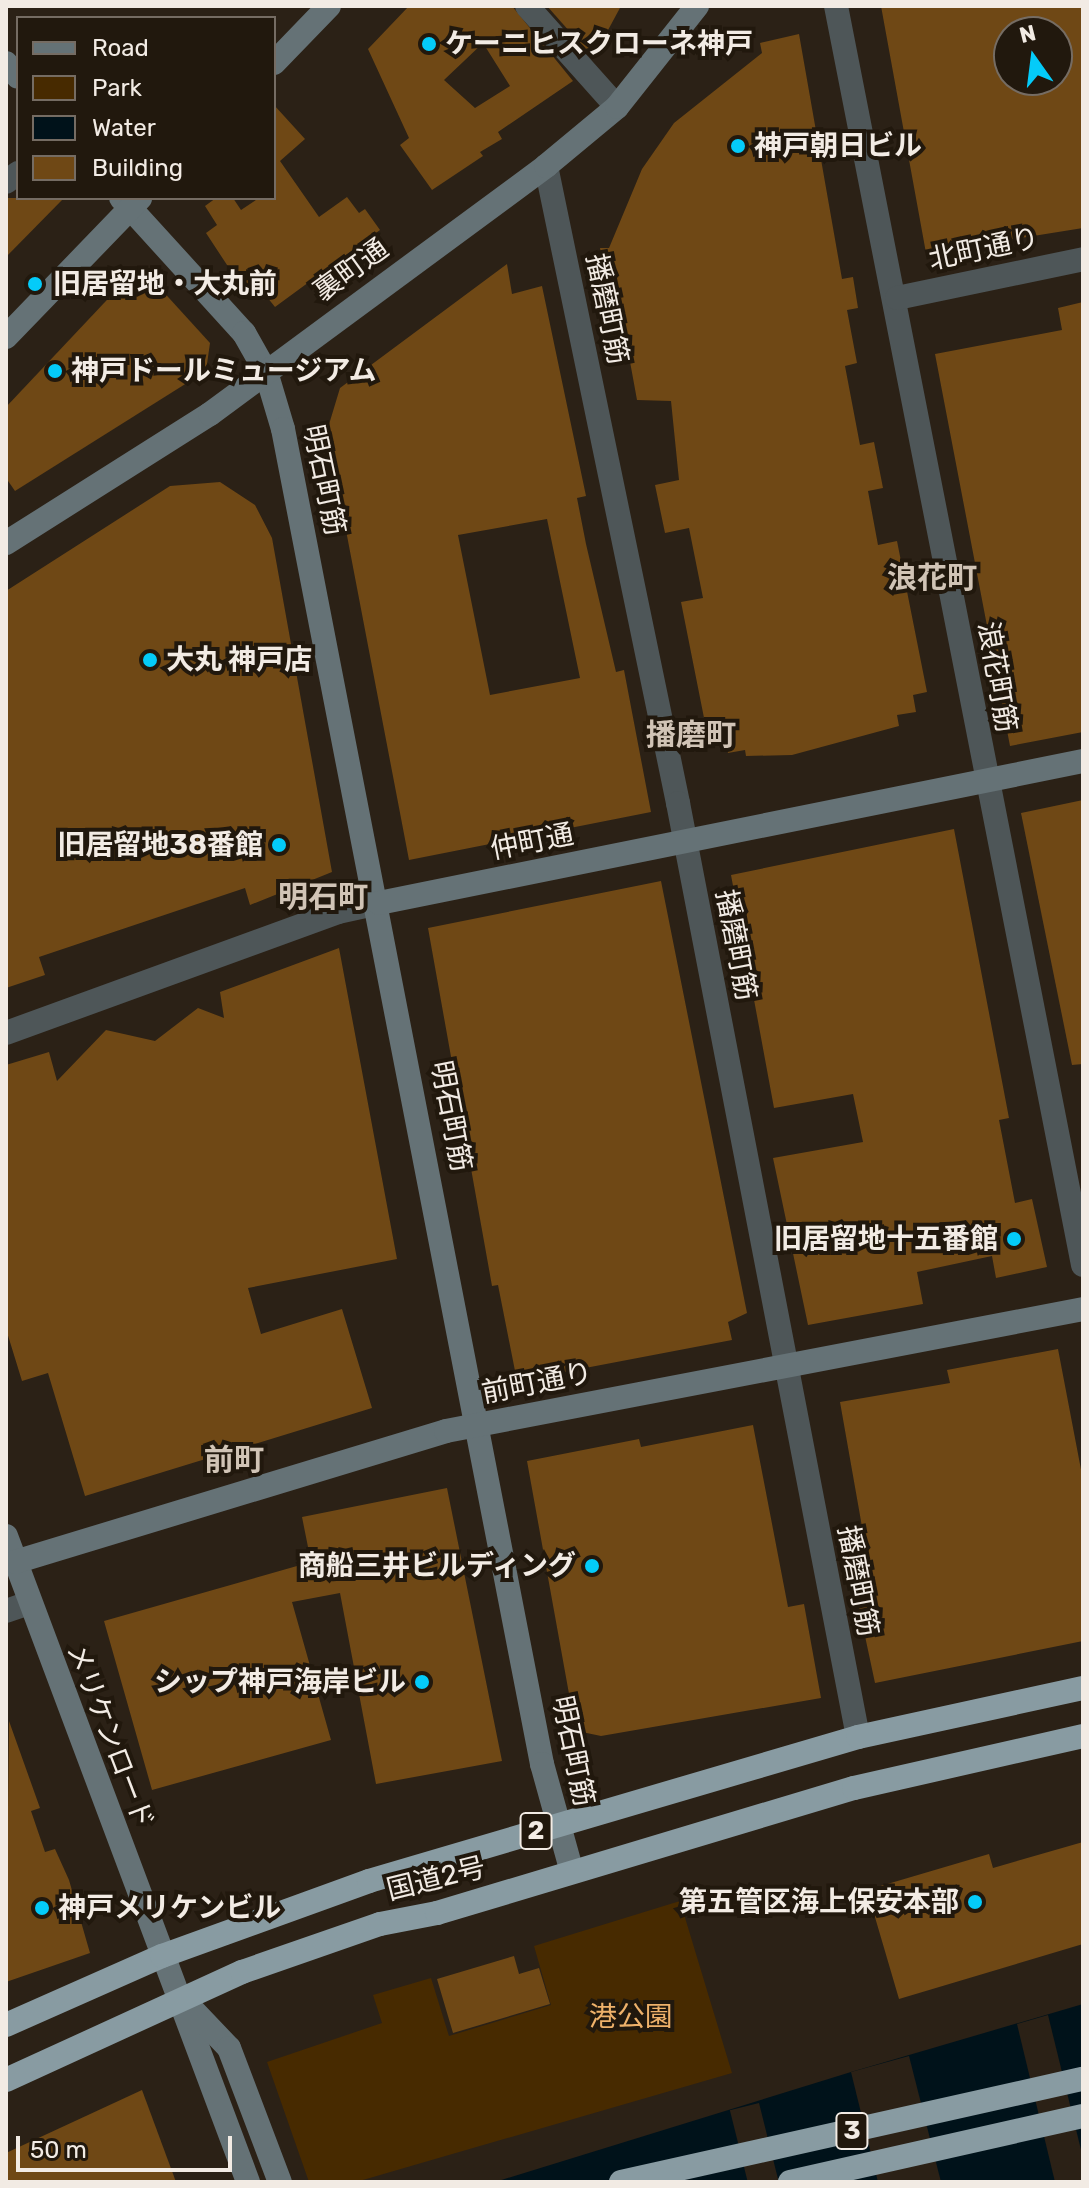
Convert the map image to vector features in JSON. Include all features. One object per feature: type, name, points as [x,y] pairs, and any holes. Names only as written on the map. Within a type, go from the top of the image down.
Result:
[{"type":"highway","name":"国道2号","points":[[6,2025],[162,1956],[369,1881],[858,1737],[1083,1688]]},
{"type":"highway","name":"国道2号","points":[[6,2080],[310,1947],[854,1788],[1083,1736]]},
{"type":"highway","name":"3","points":[[621,2182],[1083,2079]]},
{"type":"highway","name":"3","points":[[790,2182],[1083,2116]]},
{"type":"street","points":[[276,61],[329,6]]},
{"type":"street","points":[[527,6],[617,107]]},
{"type":"street","name":"裏町通","points":[[6,543],[210,414],[546,166],[617,107],[697,6]]},
{"type":"street","name":"浪花町筋","points":[[836,6],[897,298],[986,781],[1083,1265]]},
{"type":"street","name":"播磨町筋","points":[[546,166],[685,842],[858,1737]]},
{"type":"street","points":[[6,337],[130,201]]},
{"type":"street","name":"明石町筋","points":[[130,201],[244,333],[266,372],[283,429],[379,903],[557,1825],[572,1872]]},
{"type":"street","name":"北町通り","points":[[897,298],[1083,259]]},
{"type":"street","name":"仲町通","points":[[6,1033],[338,912],[1083,761]]},
{"type":"street","name":"前町通り","points":[[15,1562],[480,1425],[1083,1309]]},
{"type":"street","name":"メリケンロード","points":[[6,1536],[15,1562],[17,1607],[162,1956],[184,2000]]},
{"type":"street","points":[[184,2000],[248,2182]]},
{"type":"street","points":[[184,2000],[229,2048],[280,2182]]},
{"type":"green space","name":"港公園","points":[[680,1901],[732,2073],[356,2182],[309,2182],[267,2062],[382,2023],[373,1995],[431,1978],[449,2036],[551,2005],[534,1946]]},
{"type":"water","points":[[1083,2004],[1083,2182],[495,2182],[851,2072]]},
{"type":"pier","points":[[1048,2015],[1083,2158],[1083,2182],[1055,2182],[1017,2024]]},
{"type":"pier","points":[[909,2056],[941,2182],[878,2182],[851,2072]]},
{"type":"pier","points":[[759,2103],[779,2182],[748,2182],[730,2110]]},
{"type":"building","points":[[409,6],[512,6],[573,81],[498,132],[502,139],[480,152],[483,156],[432,190],[400,145],[409,138],[368,49]],"holes":[[[483,43],[510,86],[475,108],[444,80]]]},
{"type":"building","points":[[547,6],[621,6],[593,58]]},
{"type":"building","points":[[881,6],[1083,6],[1083,228],[926,253]]},
{"type":"building","points":[[799,34],[842,279],[853,277],[858,308],[847,310],[857,363],[845,366],[860,445],[874,442],[883,488],[868,491],[878,545],[897,541],[927,692],[913,695],[916,712],[897,715],[899,726],[792,755],[746,756],[745,750],[728,753],[724,735],[708,738],[681,602],[703,598],[689,528],[665,533],[655,485],[679,480],[671,401],[637,400],[618,296],[609,298],[600,248],[609,248],[642,169],[674,123],[762,53],[760,43]]},
{"type":"building","points":[[276,107],[305,139],[280,161],[319,217],[347,197],[359,213],[365,209],[380,230],[275,307],[259,287],[252,292],[229,268],[206,233],[217,225],[205,206],[213,200],[234,200],[241,210],[256,200],[276,200]]},
{"type":"building","points":[[6,198],[62,200],[6,257]]},
{"type":"building","points":[[507,264],[512,294],[542,286],[586,496],[577,498],[586,544],[616,672],[624,670],[651,812],[409,860],[327,431],[340,388]],"holes":[[[547,519],[580,678],[490,695],[458,535]]]},
{"type":"building","points":[[121,285],[159,287],[210,343],[206,371],[15,491],[6,478],[6,407]]},
{"type":"building","points":[[1083,302],[1083,732],[1010,746],[935,354],[1062,330],[1058,308]]},
{"type":"building","name":"大丸 神戸店","points":[[220,482],[255,505],[272,538],[332,872],[250,905],[245,888],[39,957],[45,975],[6,988],[6,591],[170,486]]},
{"type":"building","points":[[1083,800],[1083,1064],[1072,1065],[1021,813]]},
{"type":"building","points":[[954,829],[1009,1118],[999,1120],[1015,1203],[1032,1199],[1047,1267],[996,1278],[992,1256],[917,1272],[923,1304],[808,1325],[773,1158],[863,1142],[853,1094],[774,1108],[731,875]]},
{"type":"building","points":[[661,881],[747,1313],[728,1322],[732,1340],[517,1381],[498,1285],[492,1286],[428,928]]},
{"type":"building","points":[[339,948],[397,1259],[248,1288],[261,1334],[342,1309],[372,1408],[85,1496],[48,1373],[22,1381],[6,1329],[6,1065],[49,1052],[57,1081],[106,1030],[155,1041],[198,1008],[224,1018],[220,992]]},
{"type":"building","points":[[1058,1349],[1083,1480],[1083,1641],[875,1683],[852,1575],[870,1572],[840,1402],[950,1383],[947,1370]]},
{"type":"building","points":[[753,1425],[788,1607],[804,1604],[821,1698],[601,1736],[582,1732],[573,1716],[527,1461],[639,1439],[641,1447]]},
{"type":"building","points":[[447,1488],[502,1761],[376,1784],[340,1593],[292,1602],[331,1740],[152,1790],[104,1621],[311,1562],[302,1517]]},
{"type":"building","name":"神戸メリケンビル","points":[[9,1721],[40,1808],[31,1811],[45,1852],[55,1849],[69,1880],[90,1953],[6,1982]]},
{"type":"building","points":[[1083,1842],[1083,1944],[899,1999],[867,1890],[989,1854],[993,1868]]},
{"type":"building","points":[[514,1956],[519,1974],[539,1968],[550,2004],[453,2033],[437,1979]]},
{"type":"building","points":[[142,2090],[176,2182],[6,2182],[6,2153]]},
{"type":"place","name":"ケーニヒスクローネ神戸","points":[[429,44]]},
{"type":"place","name":"神戸朝日ビル","points":[[738,146]]},
{"type":"place","name":"旧居留地・大丸前","points":[[35,284]]},
{"type":"place","name":"神戸ドールミュージアム","points":[[55,371]]},
{"type":"place","name":"大丸 神戸店","points":[[150,660]]},
{"type":"place","name":"旧居留地38番館","points":[[279,845]]},
{"type":"place","name":"旧居留地十五番館","points":[[1014,1239]]},
{"type":"place","name":"商船三井ビルディング","points":[[592,1566]]},
{"type":"place","name":"シップ神戸海岸ビル","points":[[422,1682]]},
{"type":"place","name":"第五管区海上保安本部","points":[[975,1902]]},
{"type":"place","name":"神戸メリケンビル","points":[[42,1908]]},
{"type":"district","name":"浪花町","points":[[932,578]]},
{"type":"district","name":"播磨町","points":[[691,735]]},
{"type":"district","name":"明石町","points":[[323,897]]},
{"type":"district","name":"前町","points":[[234,1460]]}]
